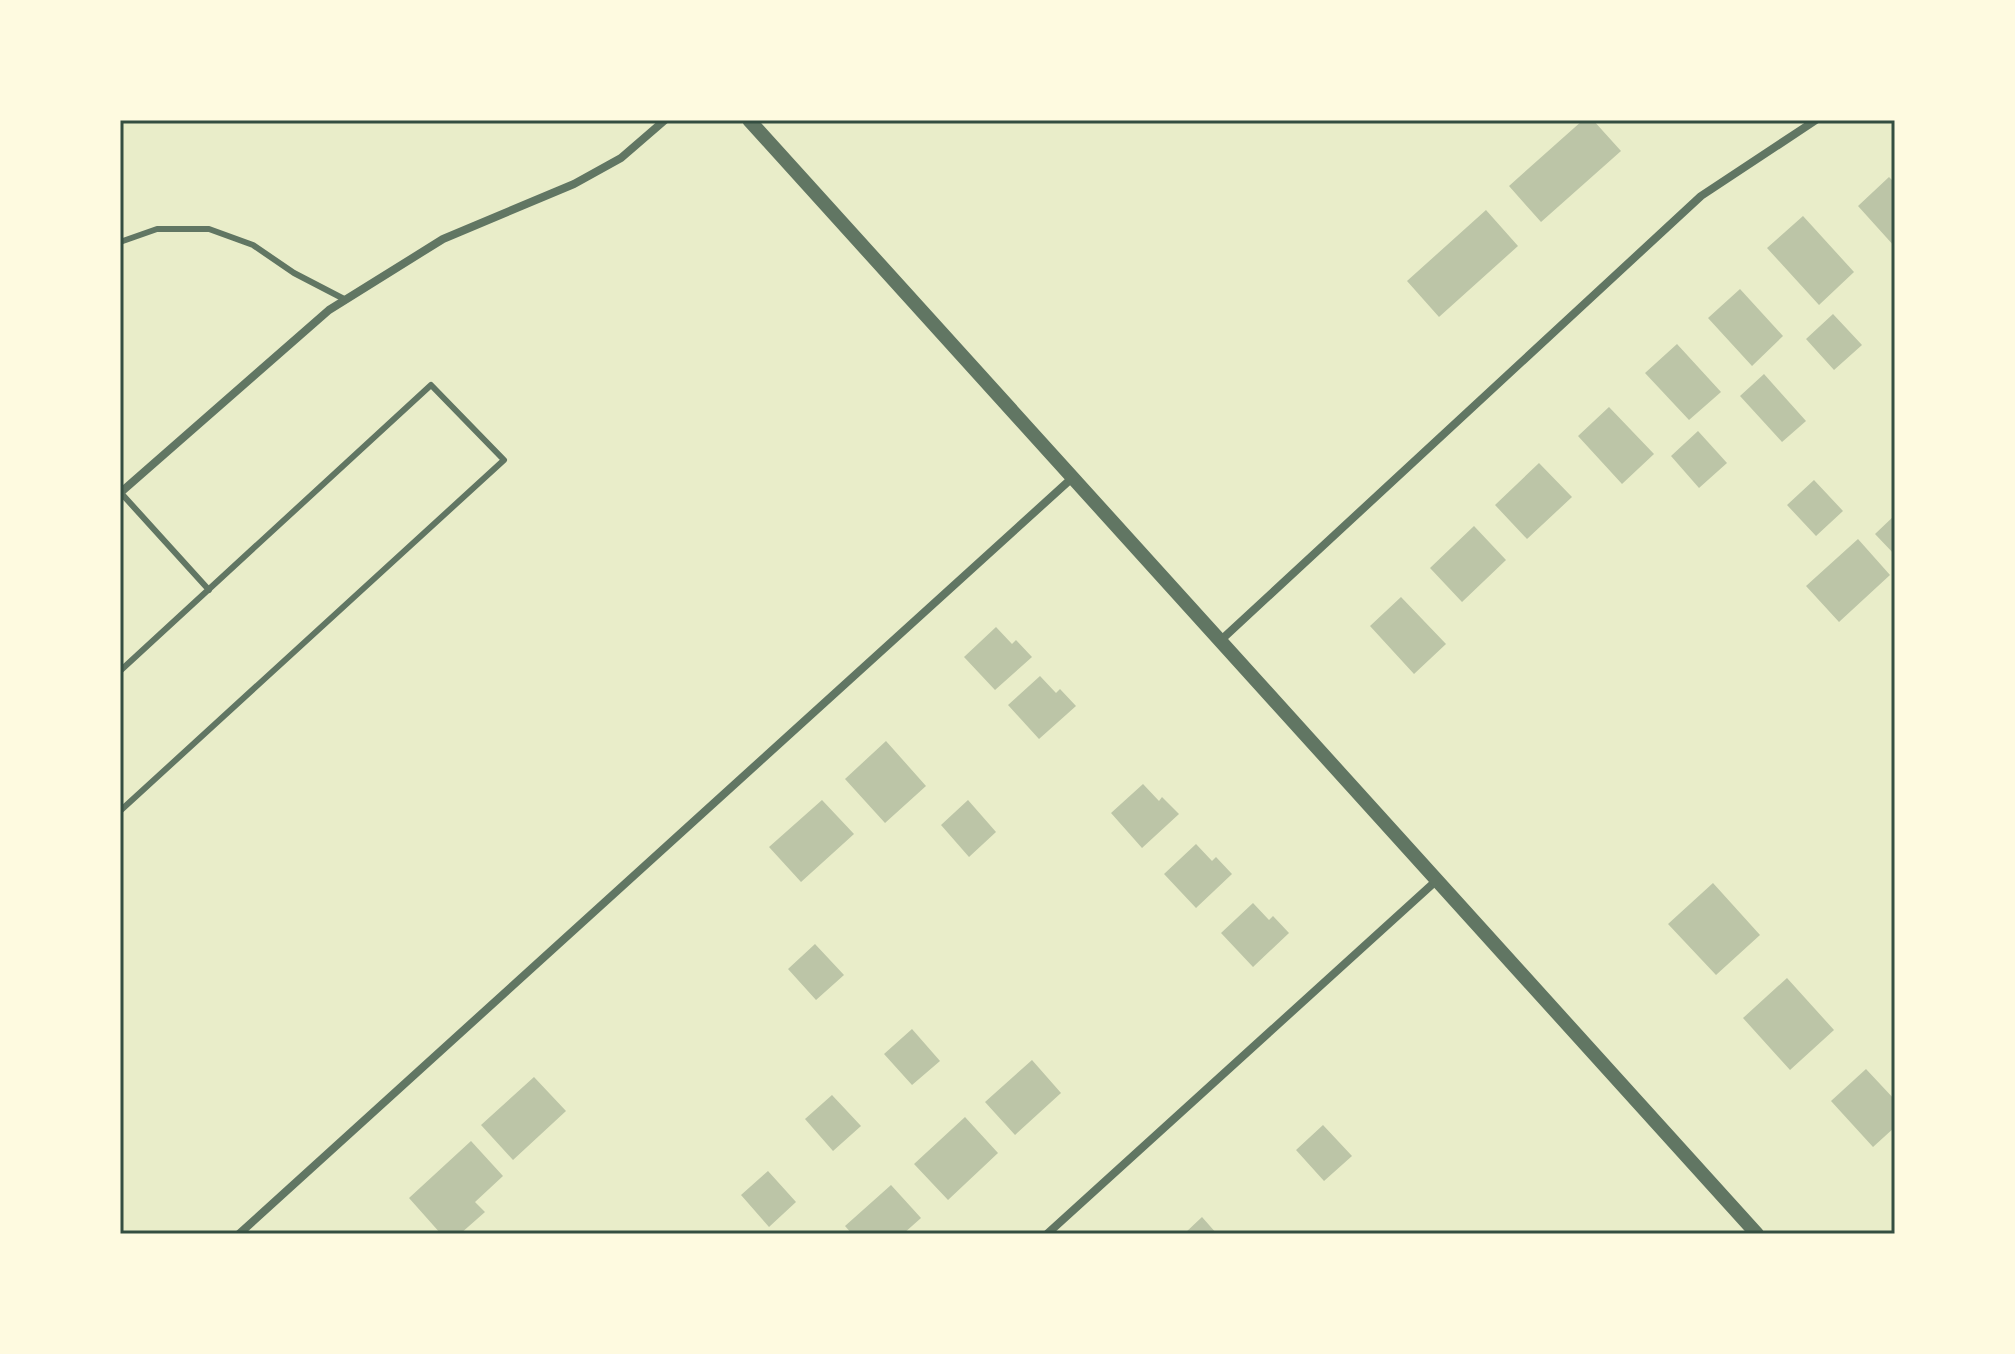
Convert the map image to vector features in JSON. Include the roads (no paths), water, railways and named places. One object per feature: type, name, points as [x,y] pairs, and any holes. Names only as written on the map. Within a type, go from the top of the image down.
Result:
[{"type":"street","points":[[120,493],[329,310],[443,239],[574,184],[621,158],[665,120]]},
{"type":"street","points":[[749,120],[1757,1234]]},
{"type":"street","points":[[1220,641],[1701,196],[1816,120]]},
{"type":"street","points":[[239,1234],[1071,479]]},
{"type":"street","points":[[1047,1234],[1437,880]]},
{"type":"lane","points":[[120,242],[157,229],[209,229],[253,245],[294,273],[346,300]]},
{"type":"lane","points":[[120,671],[431,385],[504,460],[120,811]]},
{"type":"lane","points":[[120,493],[209,590]]}]
